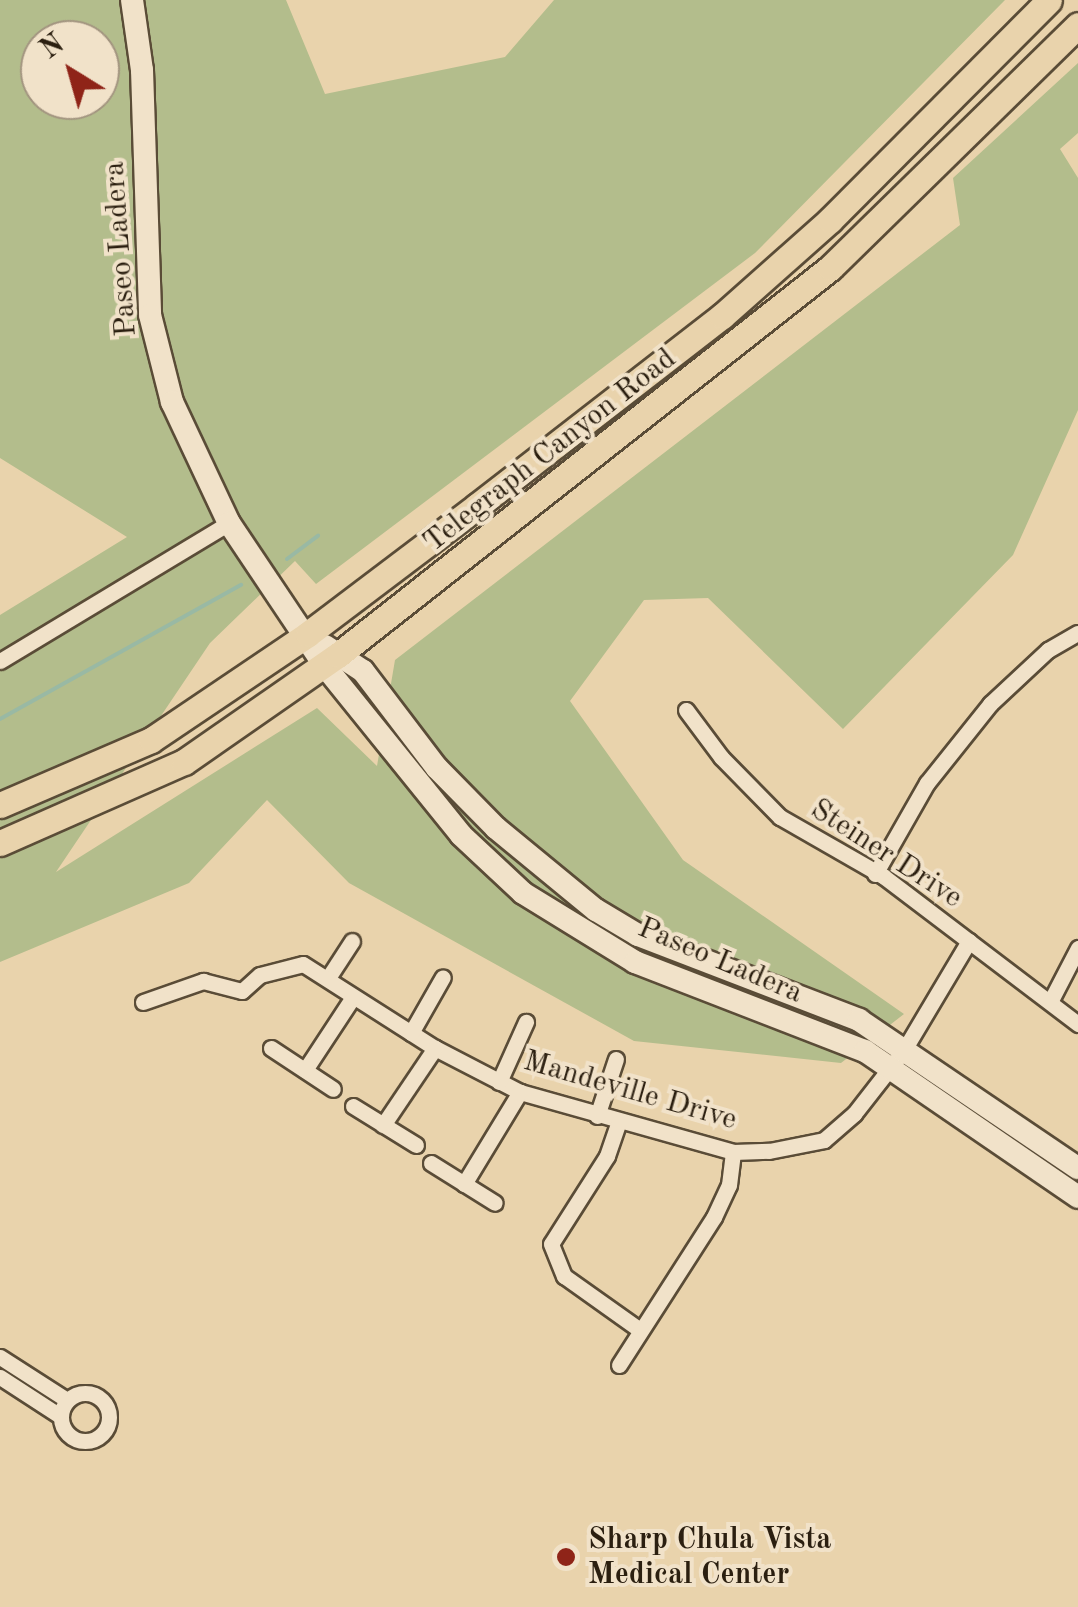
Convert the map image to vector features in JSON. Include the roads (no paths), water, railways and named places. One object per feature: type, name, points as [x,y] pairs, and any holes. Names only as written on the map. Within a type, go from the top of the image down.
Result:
[{"type":"main road","name":"Paseo Ladera","points":[[132,0],[142,70],[150,315],[172,402],[230,523],[308,634],[461,835],[522,893],[635,962],[865,1052],[898,1059],[1078,1168]]},
{"type":"main road","name":"Telegraph Canyon Road","points":[[0,805],[151,740],[308,634],[722,316],[830,220],[1049,0]]},
{"type":"main road","name":"Telegraph Canyon Road","points":[[0,843],[184,762],[331,660],[830,268],[1078,25]]},
{"type":"main road","name":"Paseo Ladera","points":[[898,1059],[1078,1197]]},
{"type":"street","points":[[0,661],[230,523]]},
{"type":"street","points":[[875,874],[927,783],[990,704],[1048,650],[1078,633]]},
{"type":"street","name":"Steiner Drive","points":[[686,710],[720,758],[780,817],[875,874],[1078,1024]]},
{"type":"street","points":[[328,978],[352,941]]},
{"type":"street","name":"Mandeville Drive","points":[[143,1002],[203,981],[242,991],[284,967],[303,964],[411,1034],[520,1092],[733,1152],[824,1140],[898,1059],[969,941]]},
{"type":"street","points":[[1050,1002],[1078,948]]},
{"type":"street","points":[[411,1034],[443,977]]},
{"type":"street","points":[[305,1070],[352,997]]},
{"type":"street","points":[[499,1082],[526,1022]]},
{"type":"street","points":[[272,1048],[334,1089]]},
{"type":"street","points":[[384,1125],[435,1048]]},
{"type":"street","points":[[597,1116],[616,1059]]},
{"type":"street","points":[[464,1184],[520,1092]]},
{"type":"street","points":[[352,1106],[416,1145]]},
{"type":"street","points":[[619,1121],[607,1156],[551,1244],[564,1276],[640,1330]]},
{"type":"street","points":[[619,1365],[714,1217],[729,1186],[733,1152]]},
{"type":"street","points":[[430,1163],[494,1204]]},
{"type":"street","points":[[0,1357],[64,1408],[0,1378]]},
{"type":"waterway","points":[[287,559],[318,536]]},
{"type":"waterway","points":[[0,719],[241,585]]},
{"type":"place","name":"Sharp Chula Vista Medical Center","points":[[566,1557]]}]
